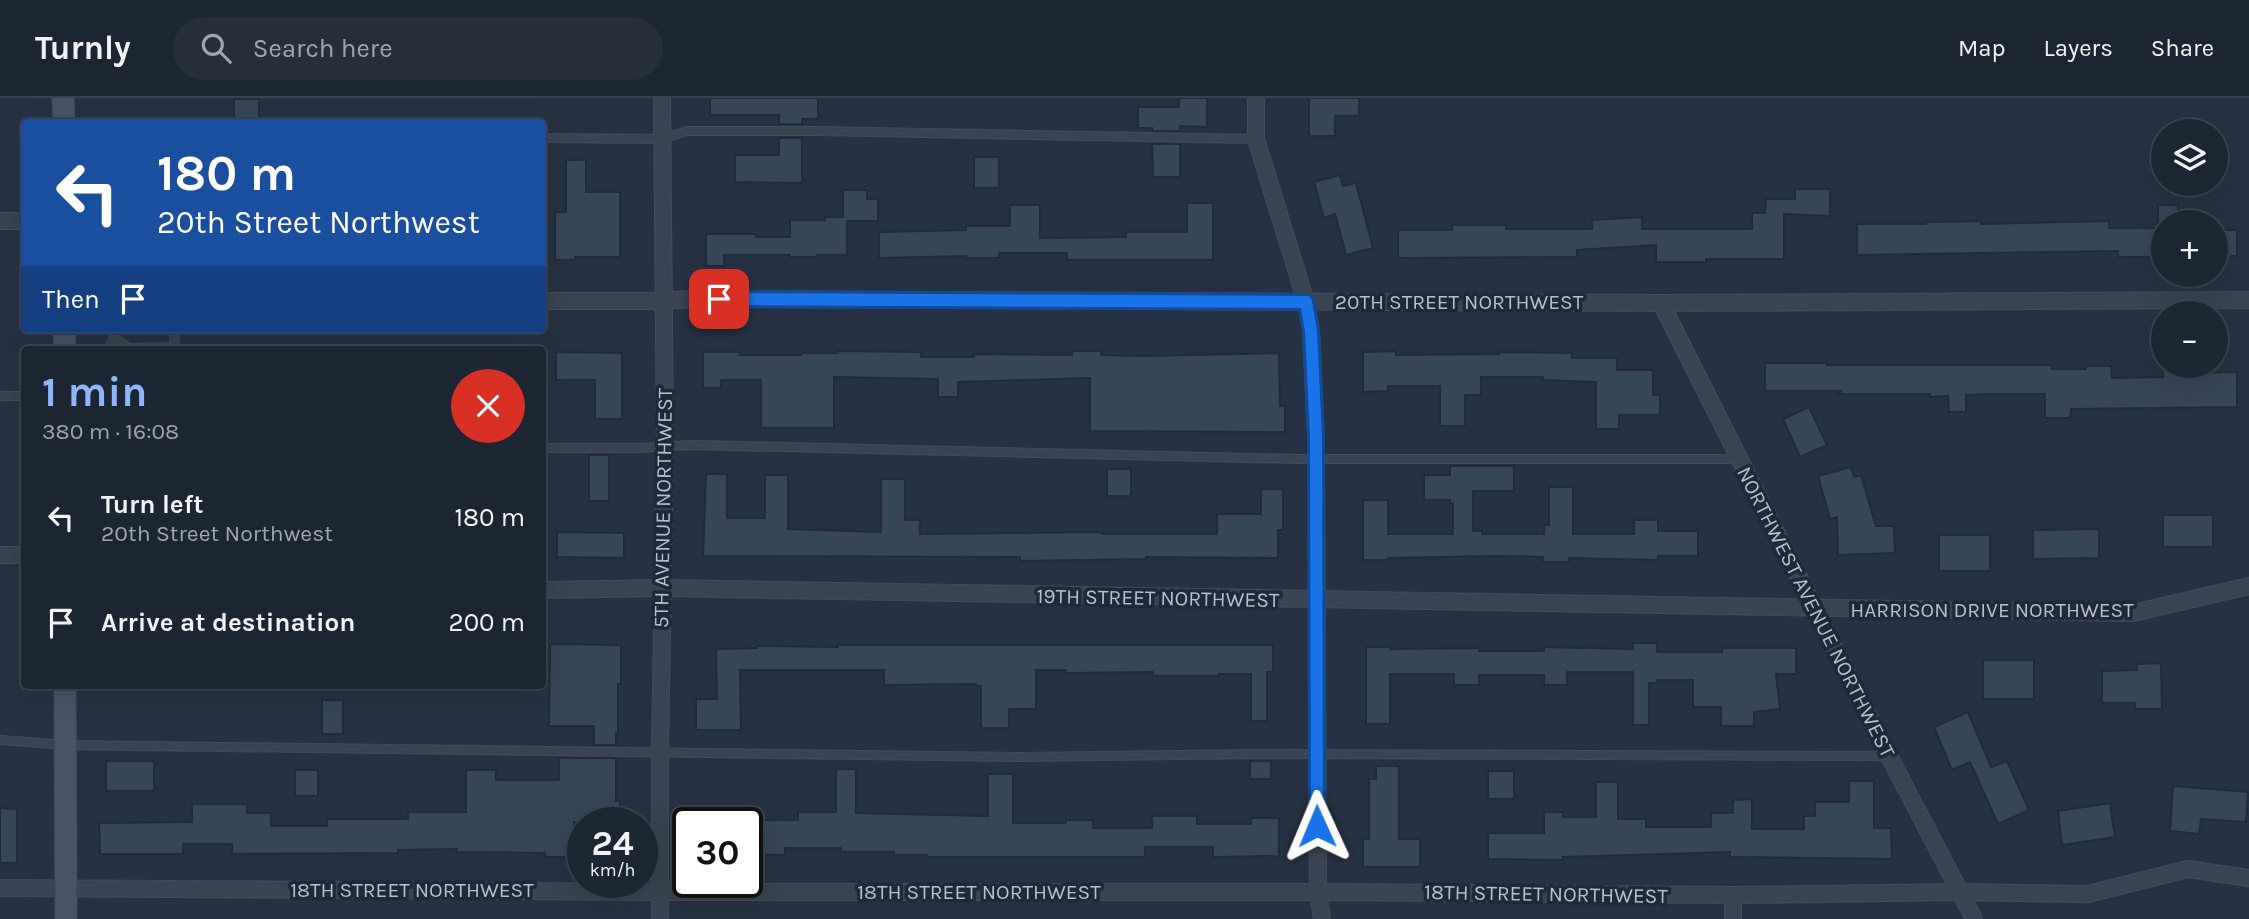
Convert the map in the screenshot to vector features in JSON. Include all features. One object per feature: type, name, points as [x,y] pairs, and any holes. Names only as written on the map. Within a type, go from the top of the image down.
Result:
[{"type":"main road","points":[[64,98],[64,119]]},
{"type":"main road","points":[[65,689],[66,919]]},
{"type":"street","name":"5TH AVENUE NORTHWEST","points":[[660,919],[665,445],[662,98]]},
{"type":"street","points":[[1256,98],[1256,139],[1306,302],[1311,331],[1316,459],[1318,892],[1322,919]]},
{"type":"street","points":[[0,221],[21,221]]},
{"type":"street","name":"20TH STREET NORTHWEST","points":[[546,301],[705,299],[1661,303],[2249,300]]},
{"type":"street","name":"NORTHWEST AVENUE NORTHWEST","points":[[1661,303],[1974,919]]},
{"type":"street","points":[[0,555],[21,555]]},
{"type":"street","name":"HARRISON DRIVE NORTHWEST","points":[[1815,608],[2133,613],[2249,586]]},
{"type":"street","name":"19TH STREET NORTHWEST","points":[[546,590],[663,588],[1815,608]]},
{"type":"street","name":"18TH STREET NORTHWEST","points":[[0,888],[660,892],[2088,894],[2188,869],[2249,878]]},
{"type":"street","points":[[1732,895],[1733,919]]},
{"type":"lane","points":[[546,138],[662,139],[687,131],[816,131],[1256,139]]},
{"type":"lane","points":[[114,333],[127,346]]},
{"type":"lane","points":[[0,396],[21,396]]},
{"type":"lane","points":[[546,448],[637,448],[665,445],[1316,459],[1740,459]]},
{"type":"lane","points":[[0,740],[66,745],[1020,757],[1316,754],[1889,756]]},
{"type":"building","points":[[710,98],[818,98],[818,119],[802,119],[802,124],[779,124],[779,115],[710,115]]},
{"type":"building","points":[[1179,98],[1207,98],[1207,127],[1180,126],[1180,131],[1138,128],[1138,107],[1179,107]]},
{"type":"building","points":[[1309,98],[1359,98],[1359,116],[1335,116],[1335,136],[1309,136]]},
{"type":"building","points":[[234,99],[259,99],[259,119],[234,119]]},
{"type":"building","points":[[779,138],[802,138],[802,183],[735,182],[735,155],[779,155]]},
{"type":"building","points":[[1152,144],[1180,144],[1180,177],[1153,177]]},
{"type":"building","points":[[974,157],[999,157],[999,188],[974,188]]},
{"type":"building","points":[[566,160],[586,160],[586,192],[620,192],[620,257],[555,260],[555,212],[566,212]]},
{"type":"building","points":[[1340,175],[1343,186],[1356,183],[1373,248],[1346,255],[1335,214],[1324,218],[1314,182]]},
{"type":"building","points":[[1795,189],[1830,189],[1830,216],[1784,214],[1784,259],[1656,262],[1656,245],[1577,250],[1577,257],[1398,258],[1398,230],[1452,230],[1452,225],[1506,225],[1506,229],[1592,229],[1592,220],[1642,217],[1642,229],[1752,229],[1752,213],[1765,213],[1766,199],[1795,199]]},
{"type":"building","points":[[843,190],[867,190],[867,199],[878,199],[878,221],[847,221],[847,255],[724,255],[724,266],[706,266],[706,234],[790,237],[790,220],[843,217]]},
{"type":"building","points":[[1187,203],[1213,203],[1213,260],[1067,260],[1067,253],[999,253],[999,258],[879,258],[879,232],[1010,226],[1010,205],[1040,205],[1040,238],[1126,237],[1126,232],[1187,232]]},
{"type":"building","points":[[2158,205],[2178,205],[2178,210],[2158,210]]},
{"type":"building","points":[[1981,221],[1981,224],[2109,221],[2109,228],[2151,228],[2151,257],[2118,257],[2118,251],[1857,255],[1857,224]]},
{"type":"building","points":[[2228,230],[2237,230],[2237,256],[2228,256]]},
{"type":"building","points":[[838,351],[921,352],[921,357],[974,357],[974,354],[1072,355],[1072,351],[1146,356],[1279,353],[1280,406],[1285,406],[1285,432],[1090,431],[1090,378],[958,382],[958,397],[938,397],[938,379],[834,377],[834,428],[761,428],[761,380],[721,380],[721,388],[703,388],[703,352],[801,355]]},
{"type":"building","points":[[1396,351],[1396,355],[1499,352],[1572,353],[1572,358],[1617,358],[1617,370],[1653,370],[1653,395],[1660,395],[1660,415],[1619,415],[1619,429],[1596,429],[1596,382],[1543,380],[1543,377],[1481,377],[1481,395],[1465,395],[1465,426],[1440,426],[1440,386],[1388,386],[1388,391],[1363,392],[1363,352]]},
{"type":"building","points":[[556,352],[622,353],[622,419],[595,419],[595,380],[556,380]]},
{"type":"building","points":[[1765,363],[2052,365],[2052,369],[2111,366],[2112,378],[2228,378],[2228,372],[2237,372],[2237,407],[2071,409],[2070,418],[2045,418],[2045,394],[1966,395],[1966,412],[1949,412],[1948,396],[1836,394],[1842,391],[1765,391]]},
{"type":"building","points":[[1809,407],[1827,445],[1800,457],[1783,419]]},
{"type":"building","points":[[589,455],[609,455],[609,501],[589,501]]},
{"type":"building","points":[[1450,466],[1514,466],[1514,491],[1473,491],[1473,531],[1482,531],[1482,534],[1544,534],[1544,525],[1549,525],[1549,487],[1573,487],[1573,534],[1634,534],[1634,520],[1658,520],[1658,531],[1698,531],[1698,556],[1658,556],[1658,560],[1569,558],[1569,562],[1543,562],[1543,557],[1499,556],[1363,560],[1363,500],[1388,500],[1388,534],[1453,534],[1453,503],[1450,503],[1450,500],[1424,500],[1424,475],[1450,475]]},
{"type":"building","points":[[1851,467],[1854,477],[1861,475],[1876,526],[1894,526],[1895,553],[1838,555],[1837,517],[1830,519],[1818,476]]},
{"type":"building","points":[[1107,469],[1131,469],[1131,496],[1107,496]]},
{"type":"building","points":[[706,474],[727,474],[727,518],[765,518],[765,475],[788,475],[788,529],[881,532],[881,479],[905,479],[905,520],[920,520],[920,534],[1217,534],[1217,514],[1261,514],[1261,489],[1283,489],[1283,530],[1278,530],[1278,558],[1146,557],[1020,561],[1020,557],[703,556]]},
{"type":"building","points":[[2163,515],[2213,515],[2213,547],[2163,547]]},
{"type":"building","points":[[2099,529],[2099,558],[2033,559],[2033,530]]},
{"type":"building","points":[[557,532],[624,533],[624,558],[557,557]]},
{"type":"building","points":[[1939,535],[1990,535],[1990,571],[1939,571]]},
{"type":"building","points":[[1633,643],[1657,643],[1657,652],[1722,652],[1722,648],[1796,648],[1796,674],[1776,674],[1780,709],[1754,712],[1754,726],[1721,726],[1721,707],[1693,707],[1693,680],[1657,680],[1657,683],[1649,683],[1649,725],[1633,725],[1633,672],[1567,672],[1567,685],[1544,685],[1544,675],[1479,675],[1479,685],[1454,685],[1454,674],[1390,674],[1390,724],[1366,724],[1366,647],[1544,651],[1544,647],[1633,649]]},
{"type":"building","points":[[550,644],[621,645],[616,745],[594,745],[594,726],[549,726]]},
{"type":"building","points":[[838,645],[1273,645],[1273,672],[1267,672],[1267,721],[1251,721],[1251,674],[1153,676],[1153,672],[1066,673],[1066,670],[1036,670],[1036,709],[1009,709],[1009,728],[981,728],[981,686],[976,684],[884,685],[884,670],[740,670],[741,730],[696,730],[696,699],[717,699],[716,649]]},
{"type":"building","points":[[1983,660],[2034,660],[2034,699],[1983,699]]},
{"type":"building","points":[[2161,663],[2162,709],[2135,709],[2135,703],[2102,703],[2102,671],[2137,670],[2137,664]]},
{"type":"building","points":[[322,700],[343,700],[343,734],[322,734]]},
{"type":"building","points":[[1968,712],[1991,767],[2007,761],[2029,810],[1998,824],[1970,762],[1952,770],[1934,727]]},
{"type":"building","points":[[559,758],[616,758],[616,801],[620,801],[620,807],[567,807],[567,857],[545,857],[545,853],[457,852],[457,849],[398,850],[398,853],[232,854],[232,844],[183,844],[183,854],[100,854],[99,823],[192,822],[192,804],[247,804],[247,813],[271,813],[271,826],[327,826],[327,819],[408,819],[408,812],[466,812],[466,770],[496,770],[496,780],[559,780]]},
{"type":"building","points":[[106,761],[154,761],[154,791],[106,791]]},
{"type":"building","points":[[1250,761],[1271,761],[1271,779],[1250,779]]},
{"type":"building","points":[[1376,766],[1399,766],[1399,839],[1420,839],[1420,867],[1363,867],[1363,839],[1369,839],[1369,779],[1376,779]]},
{"type":"building","points":[[836,769],[856,769],[856,813],[988,816],[988,774],[1013,774],[1013,823],[1093,820],[1093,828],[1152,828],[1152,816],[1197,816],[1197,824],[1251,824],[1251,818],[1279,818],[1279,856],[1213,857],[1213,847],[1145,847],[1145,857],[927,857],[894,855],[894,852],[841,852],[841,848],[785,848],[785,855],[764,855],[763,820],[798,820],[798,812],[836,812]]},
{"type":"building","points":[[295,770],[318,770],[318,796],[295,796]]},
{"type":"building","points":[[1488,771],[1514,771],[1514,799],[1488,799]]},
{"type":"building","points":[[1849,781],[1874,781],[1874,828],[1891,828],[1892,859],[1730,857],[1730,852],[1563,857],[1563,860],[1488,859],[1488,833],[1544,833],[1544,812],[1563,812],[1563,817],[1596,817],[1596,782],[1618,782],[1618,819],[1646,819],[1646,827],[1711,827],[1711,813],[1733,813],[1733,800],[1752,799],[1752,829],[1804,829],[1804,816],[1815,816],[1815,802],[1849,802]]},
{"type":"building","points":[[2173,786],[2248,792],[2246,822],[2201,819],[2199,834],[2170,831]]},
{"type":"building","points":[[2110,803],[2115,837],[2062,845],[2058,811]]},
{"type":"building","points":[[0,808],[17,809],[17,863],[0,863]]},
{"type":"route","points":[[719,299],[1306,302],[1311,331],[1316,437],[1317,826]]}]
